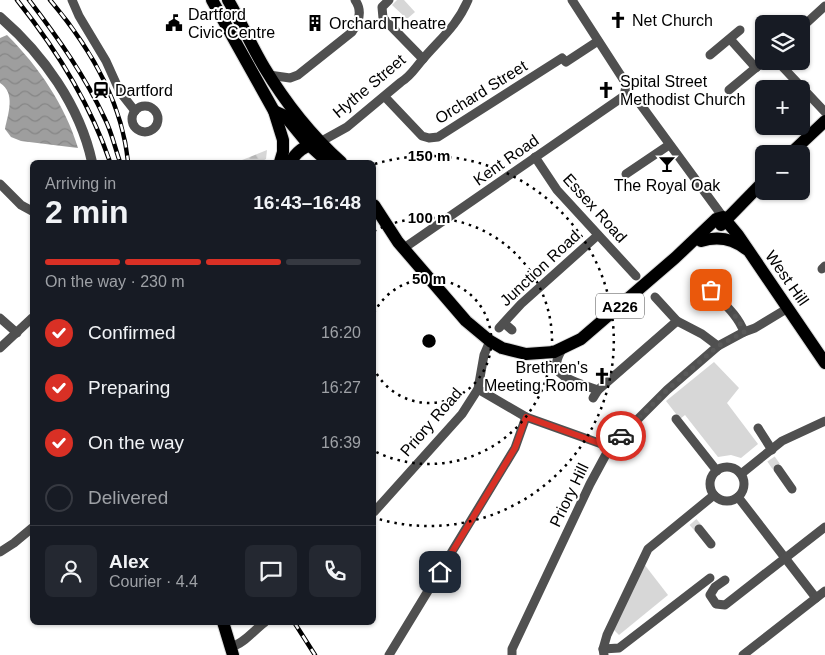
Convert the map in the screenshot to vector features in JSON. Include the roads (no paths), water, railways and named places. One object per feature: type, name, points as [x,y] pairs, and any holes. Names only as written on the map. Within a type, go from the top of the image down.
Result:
[{"type":"main road","points":[[212,0],[274,111],[283,140],[281,160]]},
{"type":"main road","points":[[228,0],[269,75],[314,146],[338,160]]},
{"type":"main road","points":[[274,111],[286,116],[326,160]]},
{"type":"main road","points":[[800,145],[825,121]]},
{"type":"main road","name":"Hythe Street","points":[[292,160],[314,146]]},
{"type":"main road","name":"Hythe Street","points":[[302,160],[314,146]]},
{"type":"main road","name":"A226","points":[[701,241],[755,190]]},
{"type":"main road","points":[[376,208],[398,242],[466,321],[490,341],[514,353],[537,354],[562,349]]},
{"type":"main road","points":[[738,208],[734,220],[738,236]]},
{"type":"main road","name":"A226","points":[[562,349],[590,332],[675,258],[716,219],[724,219]]},
{"type":"main road","name":"West Hill","points":[[724,219],[788,308],[821,347],[825,363]]},
{"type":"main road","points":[[675,258],[701,241],[718,238],[733,241],[749,253]]},
{"type":"main road","points":[[224,625],[232,651]]},
{"type":"street","points":[[72,0],[78,16],[106,61],[120,92],[135,111]]},
{"type":"street","points":[[389,0],[382,7],[383,18],[423,60]]},
{"type":"street","name":"Hythe Street","points":[[314,146],[348,127],[401,82],[410,77],[423,60],[452,30],[468,0]]},
{"type":"street","points":[[572,0],[625,82],[624,96],[638,101],[724,219]]},
{"type":"street","points":[[269,75],[290,78],[308,68],[352,32],[358,24],[360,14],[357,3]]},
{"type":"street","points":[[810,20],[825,6]]},
{"type":"street","points":[[0,17],[32,47],[52,73],[84,134],[91,160]]},
{"type":"street","points":[[710,55],[740,30]]},
{"type":"street","points":[[730,39],[755,67]]},
{"type":"street","name":"Orchard Street","points":[[385,97],[422,136],[438,138],[562,58],[566,62],[598,41]]},
{"type":"street","points":[[729,90],[755,69]]},
{"type":"street","points":[[785,70],[825,112]]},
{"type":"street","name":"Kent Road","points":[[404,248],[624,96]]},
{"type":"street","points":[[626,174],[669,145]]},
{"type":"street","name":"Essex Road","points":[[535,158],[557,190],[636,276]]},
{"type":"street","points":[[0,184],[21,205],[30,210]]},
{"type":"street","name":"Junction Road","points":[[512,330],[501,326],[522,304],[598,235]]},
{"type":"street","points":[[711,290],[735,315],[741,323],[744,332]]},
{"type":"street","points":[[654,297],[677,321],[702,334],[718,346]]},
{"type":"street","name":"Priory Hill","points":[[512,655],[512,649],[590,484],[610,447],[667,390],[718,346],[755,328],[788,308]]},
{"type":"street","points":[[0,318],[17,333]]},
{"type":"street","points":[[0,348],[30,320]]},
{"type":"street","points":[[593,398],[598,390],[677,321]]},
{"type":"street","name":"Priory Road","points":[[376,510],[462,414],[478,389],[484,355],[490,341]]},
{"type":"street","points":[[562,349],[556,366],[558,373],[565,378],[598,390]]},
{"type":"street","points":[[478,389],[526,417],[610,447]]},
{"type":"street","points":[[389,655],[515,448],[526,417]]},
{"type":"street","points":[[676,419],[717,471]]},
{"type":"street","points":[[741,474],[770,454],[782,442],[825,421]]},
{"type":"street","points":[[758,428],[770,454]]},
{"type":"street","points":[[727,467],[741,474],[744,479],[744,489],[738,497],[733,500],[723,500],[714,495],[710,485],[717,471],[727,467]]},
{"type":"street","points":[[778,469],[792,489]]},
{"type":"street","points":[[710,578],[619,648],[604,652],[607,635],[648,549],[693,522],[714,495]]},
{"type":"street","points":[[738,497],[816,598]]},
{"type":"street","points":[[693,522],[711,544]]},
{"type":"street","points":[[725,580],[716,586],[710,595],[716,604],[725,605],[825,527]]},
{"type":"street","points":[[0,552],[30,530]]},
{"type":"street","points":[[743,655],[825,591]]},
{"type":"street","points":[[232,651],[261,625]]},
{"type":"water","points":[[7,35],[30,60],[50,87],[73,132],[78,148],[21,141],[11,137],[5,129],[10,104],[8,92],[0,83],[0,38]]},
{"type":"tunnel","points":[[771,459],[778,469]]},
{"type":"tunnel","points":[[693,522],[699,529]]},
{"type":"railway","points":[[17,0],[71,77],[93,119],[109,160]]},
{"type":"railway","points":[[29,0],[80,72],[112,135],[119,160]]},
{"type":"railway","points":[[50,0],[78,36],[101,75],[119,117],[128,160]]},
{"type":"railway","points":[[296,625],[315,655]]},
{"type":"place","name":"Net Church","points":[[618,20]]},
{"type":"place","name":"Dartford Civic Centre","points":[[174,23]]},
{"type":"place","name":"Orchard Theatre","points":[[315,23]]},
{"type":"place","name":"Dartford","points":[[101,90]]},
{"type":"place","name":"Spital Street Methodist Church","points":[[606,90]]},
{"type":"place","name":"The Royal Oak","points":[[667,164]]},
{"type":"place","name":"Brethren's Meeting Room","points":[[602,376]]}]
